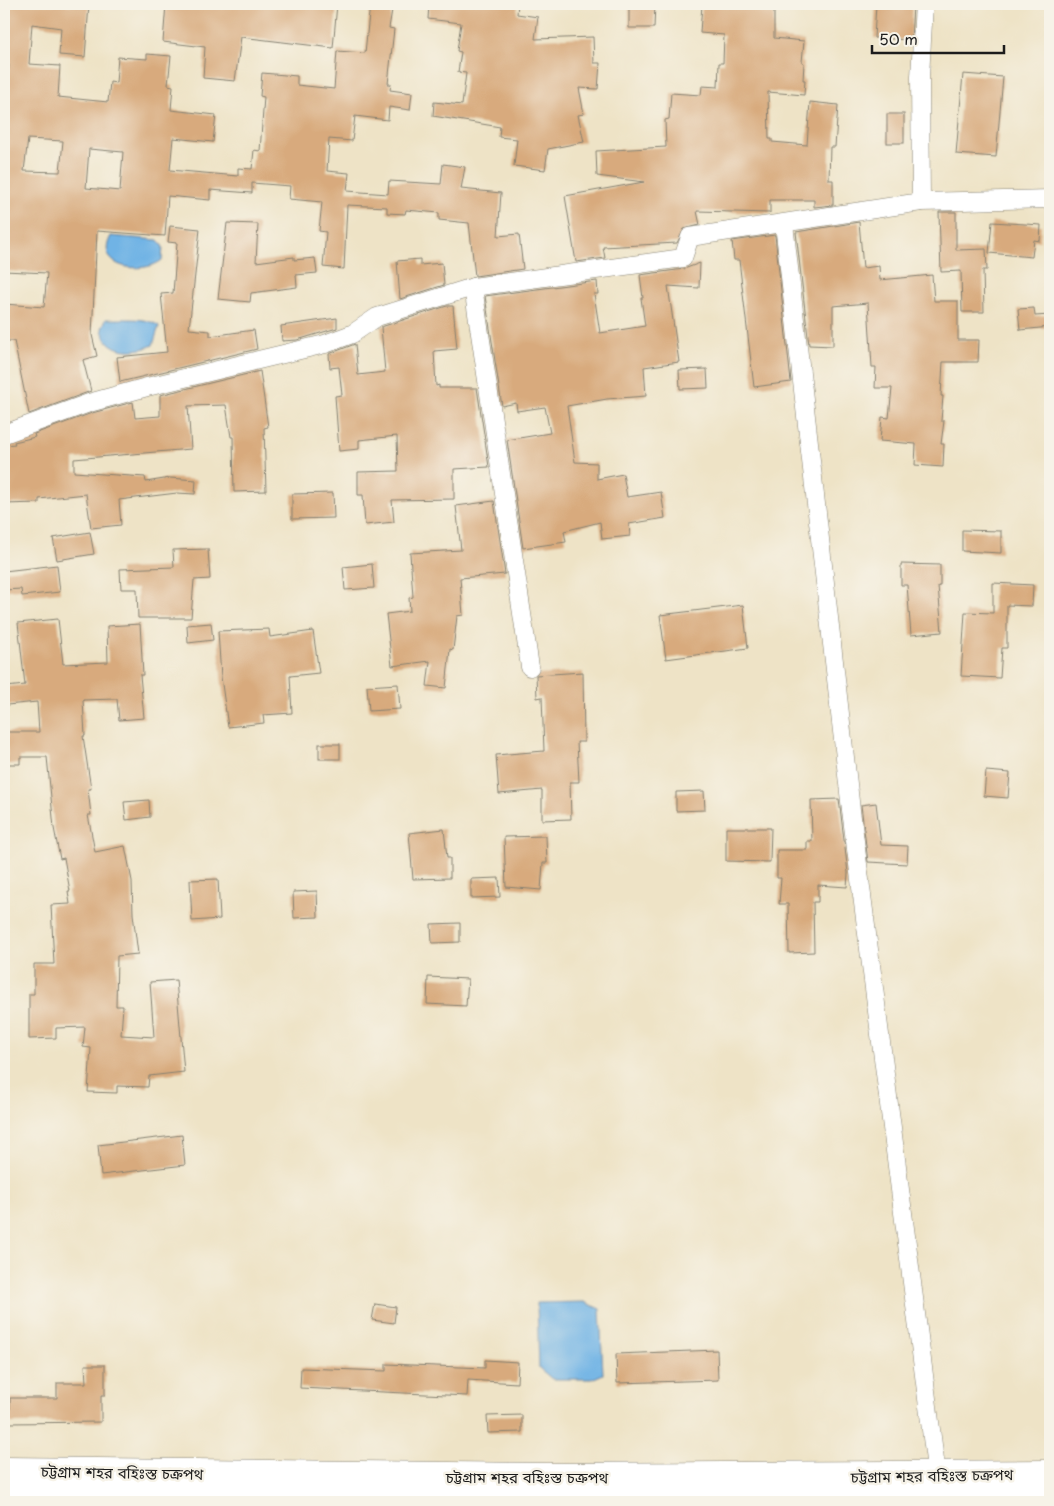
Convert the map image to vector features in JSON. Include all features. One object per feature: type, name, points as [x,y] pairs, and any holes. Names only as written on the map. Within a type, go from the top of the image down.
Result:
[{"type":"main road","name":"চট্টগ্রাম শহর বহিঃস্ত চক্রপথ","points":[[4,1471],[537,1476],[936,1476],[1050,1474]]},
{"type":"main road","name":"চট্টগ্রাম শহর বহিঃস্ত চক্রপথ","points":[[4,1498],[937,1501],[1050,1498]]},
{"type":"street","points":[[921,202],[920,78],[924,4]]},
{"type":"street","points":[[4,434],[89,403],[131,391],[325,344],[352,334],[377,317],[473,287],[683,258],[690,237],[921,202],[1050,200]]},
{"type":"street","points":[[784,224],[851,810],[936,1476]]},
{"type":"street","points":[[473,287],[530,667]]},
{"type":"water","points":[[111,236],[158,240],[163,247],[162,260],[154,265],[133,268],[114,262],[109,256],[107,247]]},
{"type":"water","points":[[106,319],[134,319],[154,323],[159,326],[153,345],[137,350],[114,347],[104,336],[102,328]]},
{"type":"water","points":[[584,1302],[600,1309],[603,1374],[592,1379],[552,1379],[539,1368],[537,1303]]},
{"type":"building","points":[[14,4],[89,5],[85,57],[59,55],[61,28],[32,24],[29,64],[60,66],[58,97],[108,102],[110,82],[116,83],[118,57],[147,59],[147,54],[171,56],[168,85],[173,86],[171,110],[216,115],[213,142],[173,138],[170,170],[238,176],[238,168],[252,169],[254,150],[260,151],[264,97],[260,96],[262,73],[297,76],[297,85],[334,89],[337,51],[365,53],[370,4],[393,4],[389,28],[394,29],[388,84],[391,84],[390,90],[412,93],[410,110],[389,107],[388,120],[355,116],[352,141],[329,139],[327,171],[349,173],[347,191],[388,194],[389,181],[441,184],[443,164],[465,167],[461,189],[501,193],[498,236],[519,234],[523,269],[475,276],[469,223],[439,220],[439,213],[406,210],[405,214],[387,213],[387,207],[347,205],[344,269],[323,267],[326,232],[319,231],[322,202],[289,199],[290,186],[252,183],[252,193],[210,190],[210,200],[168,196],[165,236],[97,231],[92,335],[97,356],[83,360],[91,391],[29,414],[14,341],[4,341],[4,304],[44,307],[47,273],[4,271],[4,116],[9,65],[4,65],[4,5],[13,6]],"holes":[[[28,139],[63,141],[60,172],[24,171]],[[89,149],[123,152],[120,191],[86,188]]]},
{"type":"building","points":[[166,4],[240,4],[264,7],[264,4],[337,4],[333,48],[241,37],[235,81],[203,78],[205,47],[163,42]]},
{"type":"building","points":[[429,4],[518,4],[517,14],[538,17],[535,39],[593,37],[594,63],[600,63],[598,89],[579,88],[584,114],[578,115],[584,142],[548,149],[545,170],[514,166],[517,139],[499,137],[500,127],[433,116],[434,102],[462,105],[466,73],[458,72],[461,52],[457,51],[461,23],[428,19]]},
{"type":"building","points":[[629,4],[655,4],[654,28],[629,28]]},
{"type":"building","points":[[702,4],[774,4],[774,38],[804,41],[802,62],[804,63],[804,95],[768,92],[769,139],[772,139],[772,142],[807,145],[810,102],[838,105],[835,147],[830,147],[829,180],[833,180],[833,205],[814,207],[814,200],[770,200],[770,213],[697,211],[700,225],[684,229],[677,243],[603,247],[605,258],[576,262],[565,196],[644,182],[597,176],[596,151],[666,147],[665,120],[669,119],[671,93],[701,95],[702,86],[718,87],[719,63],[723,63],[724,35],[700,33]]},
{"type":"building","points":[[876,4],[913,5],[911,40],[874,38]]},
{"type":"building","points":[[963,74],[1003,77],[996,157],[956,154]]},
{"type":"building","points":[[887,114],[904,114],[904,143],[887,143]]},
{"type":"building","points":[[939,212],[956,212],[956,250],[986,249],[987,270],[983,270],[984,312],[962,312],[961,271],[941,272]]},
{"type":"building","points":[[859,222],[863,268],[879,266],[880,280],[932,275],[934,301],[958,301],[958,340],[979,340],[978,362],[943,362],[941,421],[944,421],[941,444],[944,444],[943,467],[915,465],[916,444],[880,441],[882,417],[889,418],[892,388],[875,388],[876,367],[872,367],[868,303],[833,306],[833,346],[809,345],[796,232]]},
{"type":"building","points":[[992,222],[1041,225],[1040,241],[1034,240],[1032,257],[989,253]]},
{"type":"building","points":[[227,223],[258,224],[256,262],[294,257],[294,260],[315,258],[317,273],[296,275],[297,287],[251,293],[250,302],[218,299]]},
{"type":"building","points":[[170,226],[200,229],[189,329],[210,331],[210,336],[254,330],[257,349],[120,382],[117,357],[167,352],[161,294],[173,293],[177,243],[168,242]]},
{"type":"building","points":[[775,235],[791,382],[754,387],[739,260],[734,260],[732,241]]},
{"type":"building","points":[[420,259],[420,265],[442,263],[444,285],[400,299],[397,261]]},
{"type":"building","points":[[700,263],[699,288],[668,286],[679,362],[644,367],[646,396],[607,399],[567,406],[575,462],[597,463],[597,479],[623,474],[627,497],[661,492],[665,518],[629,524],[630,536],[602,539],[600,522],[564,531],[566,542],[523,548],[507,440],[550,433],[545,407],[517,411],[516,403],[502,406],[485,296],[597,281],[598,294],[594,294],[600,333],[645,326],[640,275],[684,269]]},
{"type":"building","points":[[447,306],[453,306],[457,349],[434,351],[436,386],[439,385],[439,388],[477,388],[489,467],[454,469],[454,499],[392,500],[394,522],[365,525],[363,495],[358,495],[358,472],[398,471],[397,436],[359,440],[359,449],[339,451],[335,396],[342,395],[339,367],[330,368],[329,354],[355,344],[358,375],[385,372],[381,327]]},
{"type":"building","points":[[1034,308],[1035,316],[1050,315],[1050,327],[1020,330],[1018,309]]},
{"type":"building","points":[[337,318],[337,328],[297,340],[282,341],[281,326]]},
{"type":"building","points":[[707,369],[708,388],[680,389],[679,370]]},
{"type":"building","points":[[260,371],[268,427],[264,428],[266,491],[234,492],[233,437],[231,437],[226,405],[188,406],[191,449],[74,459],[74,472],[145,477],[146,482],[170,478],[196,480],[195,494],[177,493],[119,500],[121,525],[91,528],[86,494],[39,499],[39,503],[4,504],[4,445],[15,444],[14,442],[35,437],[34,434],[92,413],[133,402],[135,418],[160,416],[160,395]]},
{"type":"building","points":[[333,493],[334,518],[292,519],[292,494]]},
{"type":"building","points":[[494,501],[505,574],[460,578],[463,615],[457,616],[453,650],[450,649],[446,688],[427,686],[430,661],[392,666],[386,614],[410,611],[409,598],[413,597],[410,553],[461,550],[456,506]]},
{"type":"building","points":[[962,530],[1001,531],[1001,553],[962,551]]},
{"type":"building","points":[[90,532],[94,554],[57,560],[53,538]]},
{"type":"building","points":[[208,549],[210,579],[194,580],[191,618],[138,618],[137,589],[121,589],[120,569],[174,567],[173,550]]},
{"type":"building","points":[[372,564],[374,588],[345,590],[343,567]]},
{"type":"building","points":[[901,564],[940,565],[940,586],[938,586],[942,632],[911,635],[907,585],[901,585]]},
{"type":"building","points":[[57,565],[60,592],[22,596],[21,589],[4,590],[4,571]]},
{"type":"building","points":[[993,583],[1033,585],[1032,606],[1007,605],[1007,648],[1002,648],[1000,678],[961,676],[965,612],[993,613]]},
{"type":"building","points":[[743,605],[748,648],[666,659],[660,615]]},
{"type":"building","points":[[58,619],[63,664],[108,662],[107,626],[140,624],[143,675],[140,675],[144,718],[119,720],[117,699],[83,700],[85,736],[83,736],[91,789],[88,789],[91,815],[88,815],[95,852],[125,846],[132,881],[133,914],[138,954],[117,956],[116,1006],[123,1006],[121,1035],[154,1037],[150,982],[176,980],[184,1072],[149,1076],[148,1087],[117,1086],[117,1093],[88,1092],[91,1048],[83,1047],[85,1027],[56,1028],[56,1038],[29,1039],[29,994],[34,994],[34,964],[54,964],[51,905],[70,904],[68,891],[70,891],[64,858],[60,859],[54,828],[47,757],[20,757],[20,764],[7,764],[7,732],[39,732],[37,702],[7,705],[6,687],[25,685],[18,623]]},
{"type":"building","points":[[211,623],[213,640],[188,643],[187,625]]},
{"type":"building","points":[[269,629],[270,637],[313,631],[319,673],[290,676],[292,713],[263,715],[264,723],[228,727],[221,677],[218,631]]},
{"type":"building","points":[[583,672],[584,742],[577,742],[579,782],[570,782],[571,819],[542,820],[542,790],[499,794],[496,755],[544,751],[542,697],[537,698],[536,675]]},
{"type":"building","points":[[398,684],[400,709],[369,711],[367,686]]},
{"type":"building","points":[[319,744],[340,744],[340,759],[319,759]]},
{"type":"building","points":[[986,771],[1010,773],[1008,798],[984,796]]},
{"type":"building","points":[[704,791],[705,810],[676,811],[676,792]]},
{"type":"building","points":[[839,799],[848,873],[847,887],[818,885],[818,902],[813,902],[814,952],[789,953],[788,904],[779,904],[781,878],[777,878],[777,850],[807,850],[807,841],[812,841],[811,800]]},
{"type":"building","points":[[149,800],[150,817],[126,820],[124,802]]},
{"type":"building","points":[[876,803],[881,845],[908,846],[907,864],[868,862],[861,805]]},
{"type":"building","points":[[726,828],[771,828],[770,862],[726,861]]},
{"type":"building","points":[[444,829],[447,858],[450,858],[450,878],[413,879],[409,833]]},
{"type":"building","points":[[546,836],[547,863],[543,863],[541,890],[506,887],[504,837]]},
{"type":"building","points":[[499,878],[500,897],[471,898],[471,879]]},
{"type":"building","points":[[218,879],[220,919],[192,921],[190,880]]},
{"type":"building","points":[[317,891],[318,917],[294,918],[293,892]]},
{"type":"building","points":[[460,923],[460,942],[432,943],[431,924]]},
{"type":"building","points":[[428,977],[468,979],[466,1006],[427,1004]]},
{"type":"building","points":[[182,1135],[185,1165],[101,1175],[98,1145]]},
{"type":"building","points":[[375,1304],[396,1307],[394,1323],[372,1320]]},
{"type":"building","points":[[717,1350],[718,1380],[617,1383],[616,1354]]},
{"type":"building","points":[[485,1360],[518,1362],[517,1383],[468,1380],[467,1396],[300,1388],[301,1368],[386,1371],[386,1364],[485,1368]]},
{"type":"building","points":[[85,1365],[105,1365],[105,1395],[101,1395],[101,1422],[10,1423],[10,1398],[57,1398],[57,1383],[86,1383]]},
{"type":"building","points":[[522,1415],[522,1432],[488,1433],[487,1416]]}]
